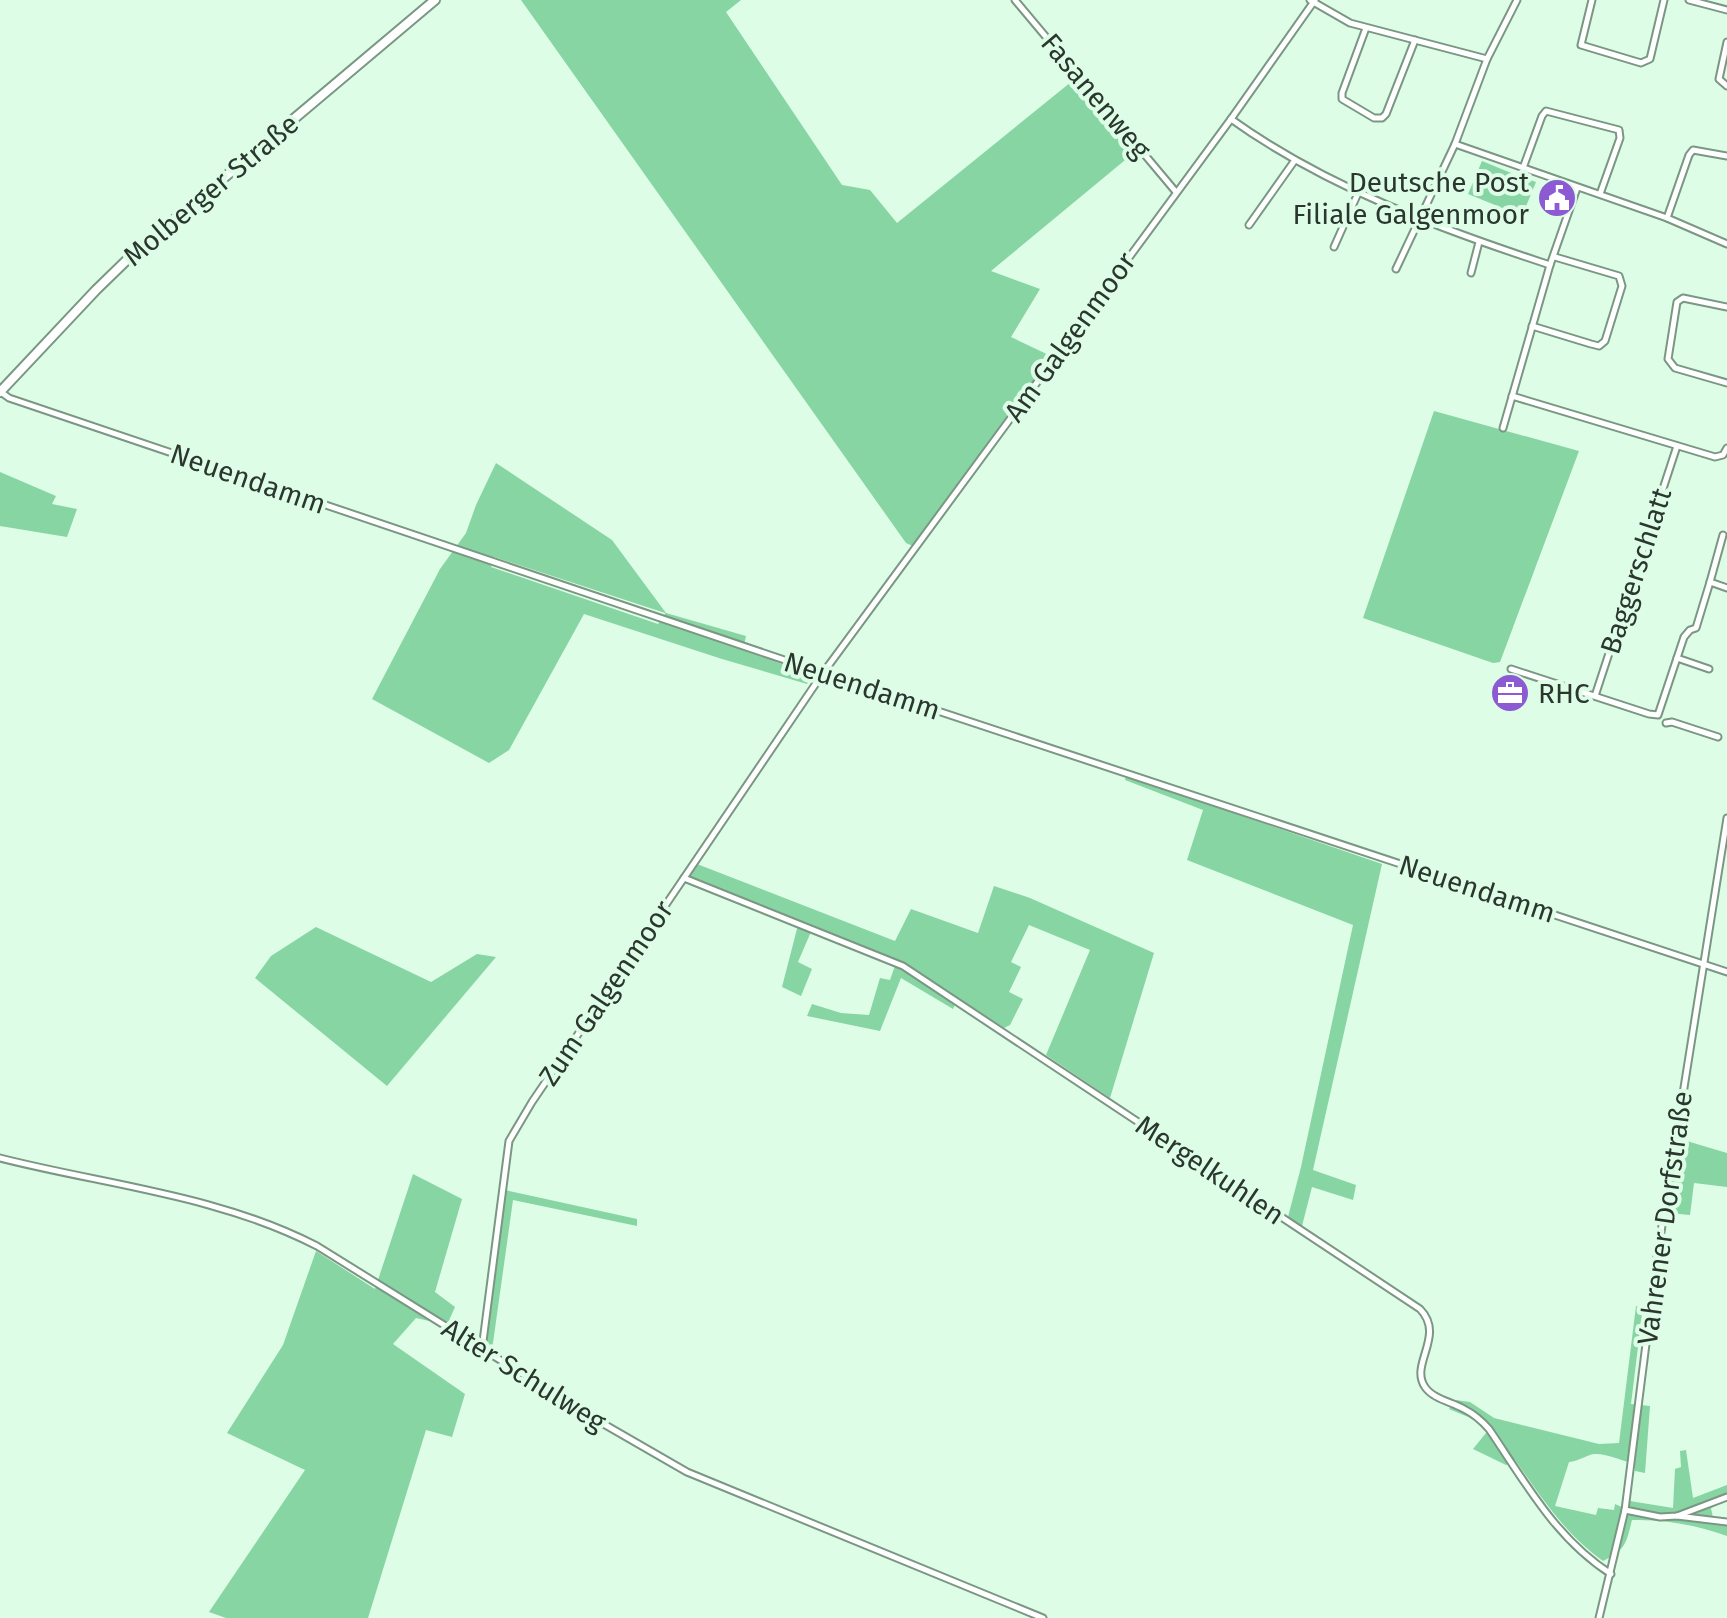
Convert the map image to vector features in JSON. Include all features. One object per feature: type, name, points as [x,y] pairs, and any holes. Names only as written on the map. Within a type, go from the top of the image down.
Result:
[{"type":"main road","name":"Molberger Straße","points":[[0,392],[131,256],[435,0]]},
{"type":"street","name":"Fasanenweg","points":[[1015,0],[1176,192]]},
{"type":"street","points":[[1396,269],[1455,144],[1487,59],[1517,0]]},
{"type":"street","points":[[1592,0],[1581,45],[1641,63],[1650,59],[1664,0]]},
{"type":"street","points":[[1689,0],[1727,10]]},
{"type":"street","name":"Am Galgenmoor","points":[[823,673],[1231,119],[1313,1]]},
{"type":"street","points":[[1313,1],[1340,19],[1366,28],[1487,59]]},
{"type":"street","points":[[1366,28],[1342,99],[1374,118],[1382,118],[1386,114],[1415,40]]},
{"type":"street","points":[[1727,42],[1719,79],[1727,86]]},
{"type":"street","points":[[1523,168],[1546,111],[1607,125],[1619,130],[1620,138],[1600,194]]},
{"type":"street","points":[[1231,119],[1295,160],[1359,191],[1479,242],[1550,265]]},
{"type":"street","points":[[1455,144],[1667,218],[1727,244]]},
{"type":"street","points":[[1667,218],[1693,150],[1727,156]]},
{"type":"street","points":[[1249,225],[1295,160]]},
{"type":"street","points":[[1503,428],[1550,265],[1577,188]]},
{"type":"street","points":[[1334,247],[1359,191]]},
{"type":"street","points":[[1471,273],[1479,242]]},
{"type":"street","points":[[1532,326],[1599,346],[1605,341],[1622,286],[1619,276],[1555,257]]},
{"type":"street","points":[[1727,307],[1683,298],[1677,302],[1668,359],[1675,368],[1727,383]]},
{"type":"street","name":"Neuendamm","points":[[0,392],[9,398],[823,673],[1727,972]]},
{"type":"street","points":[[1512,396],[1715,457],[1723,455],[1727,448]]},
{"type":"street","name":"Baggerschlatt","points":[[1595,696],[1677,446]]},
{"type":"street","points":[[1511,669],[1658,715],[1684,637],[1696,628],[1723,535]]},
{"type":"street","points":[[1710,582],[1727,588]]},
{"type":"street","points":[[1677,658],[1709,669]]},
{"type":"street","name":"Zum Galgenmoor","points":[[482,1349],[509,1141],[532,1102],[823,673]]},
{"type":"street","points":[[1666,723],[1672,722],[1718,737]]},
{"type":"street","name":"Vahrener Dorfstraße","points":[[1599,1618],[1625,1510],[1657,1257],[1727,818]]},
{"type":"street","name":"Mergelkuhlen","points":[[684,878],[903,966],[1420,1309],[1428,1318],[1431,1329],[1422,1366],[1422,1381],[1426,1390],[1478,1417],[1568,1541],[1611,1574]]},
{"type":"street","name":"Alter Schulweg","points":[[0,1158],[254,1217],[317,1246],[640,1446],[701,1479],[1043,1618]]},
{"type":"street","points":[[1677,1516],[1727,1497]]},
{"type":"street","points":[[1625,1510],[1660,1517],[1727,1522]]},
{"type":"green space","points":[[521,0],[741,0],[726,12],[842,185],[870,190],[897,223],[1076,78],[1136,151],[991,271],[1040,289],[1011,337],[1053,357],[915,547],[906,543]]},
{"type":"green space","points":[[1482,161],[1516,175],[1513,181],[1520,184],[1524,178],[1536,182],[1522,216],[1468,194]]},
{"type":"green space","points":[[1434,411],[1579,451],[1500,662],[1493,663],[1363,618]]},
{"type":"green space","points":[[496,463],[612,540],[666,613],[746,636],[743,650],[812,675],[807,684],[584,614],[509,750],[489,763],[372,699],[440,569],[466,533]],"holes":[[[494,557],[665,613],[658,624],[491,567]]]},
{"type":"green space","points":[[0,472],[56,496],[52,504],[77,509],[67,537],[0,526]]},
{"type":"green space","points":[[1126,776],[1382,864],[1313,1170],[1356,1185],[1353,1200],[1312,1187],[1302,1226],[1288,1217],[1353,925],[1187,860],[1203,810],[1125,780]]},
{"type":"green space","points":[[697,864],[895,941],[911,909],[978,933],[994,886],[1030,898],[1154,953],[1110,1098],[1046,1055],[1090,950],[1029,925],[1011,962],[1021,967],[1009,992],[1023,999],[1010,1025],[1004,1028],[958,998],[953,1009],[901,978],[880,1031],[807,1016],[812,1004],[841,1013],[869,1015],[880,978],[890,980],[897,960],[813,927],[798,962],[812,969],[801,996],[782,987],[799,921],[690,876]]},
{"type":"green space","points":[[316,927],[431,982],[477,954],[496,957],[387,1086],[255,978],[271,956]]},
{"type":"green space","points":[[1680,1139],[1727,1153],[1727,1187],[1694,1183],[1690,1215],[1669,1213]]},
{"type":"green space","points":[[413,1174],[462,1199],[435,1292],[455,1307],[447,1325],[416,1318],[393,1344],[465,1394],[452,1437],[426,1430],[368,1618],[226,1618],[209,1612],[305,1470],[227,1433],[283,1345],[316,1251],[375,1289]]},
{"type":"green space","points":[[505,1190],[637,1219],[637,1226],[513,1200],[492,1350],[485,1347]]},
{"type":"green space","points":[[1636,1306],[1643,1306],[1631,1404],[1650,1406],[1645,1473],[1635,1471],[1635,1464],[1604,1455],[1594,1454],[1569,1462],[1555,1506],[1596,1515],[1598,1508],[1614,1510],[1615,1504],[1624,1508],[1630,1501],[1673,1508],[1675,1469],[1681,1467],[1680,1451],[1686,1450],[1693,1498],[1727,1485],[1727,1500],[1711,1508],[1714,1523],[1727,1525],[1727,1536],[1680,1524],[1632,1520],[1624,1545],[1603,1561],[1565,1527],[1515,1460],[1506,1465],[1473,1449],[1490,1428],[1481,1419],[1449,1409],[1456,1400],[1470,1402],[1494,1418],[1599,1444],[1619,1443]]},
{"type":"place","name":"Deutsche Post Filiale Galgenmoor","points":[[1557,198]]},
{"type":"place","name":"RHC","points":[[1510,693]]}]
